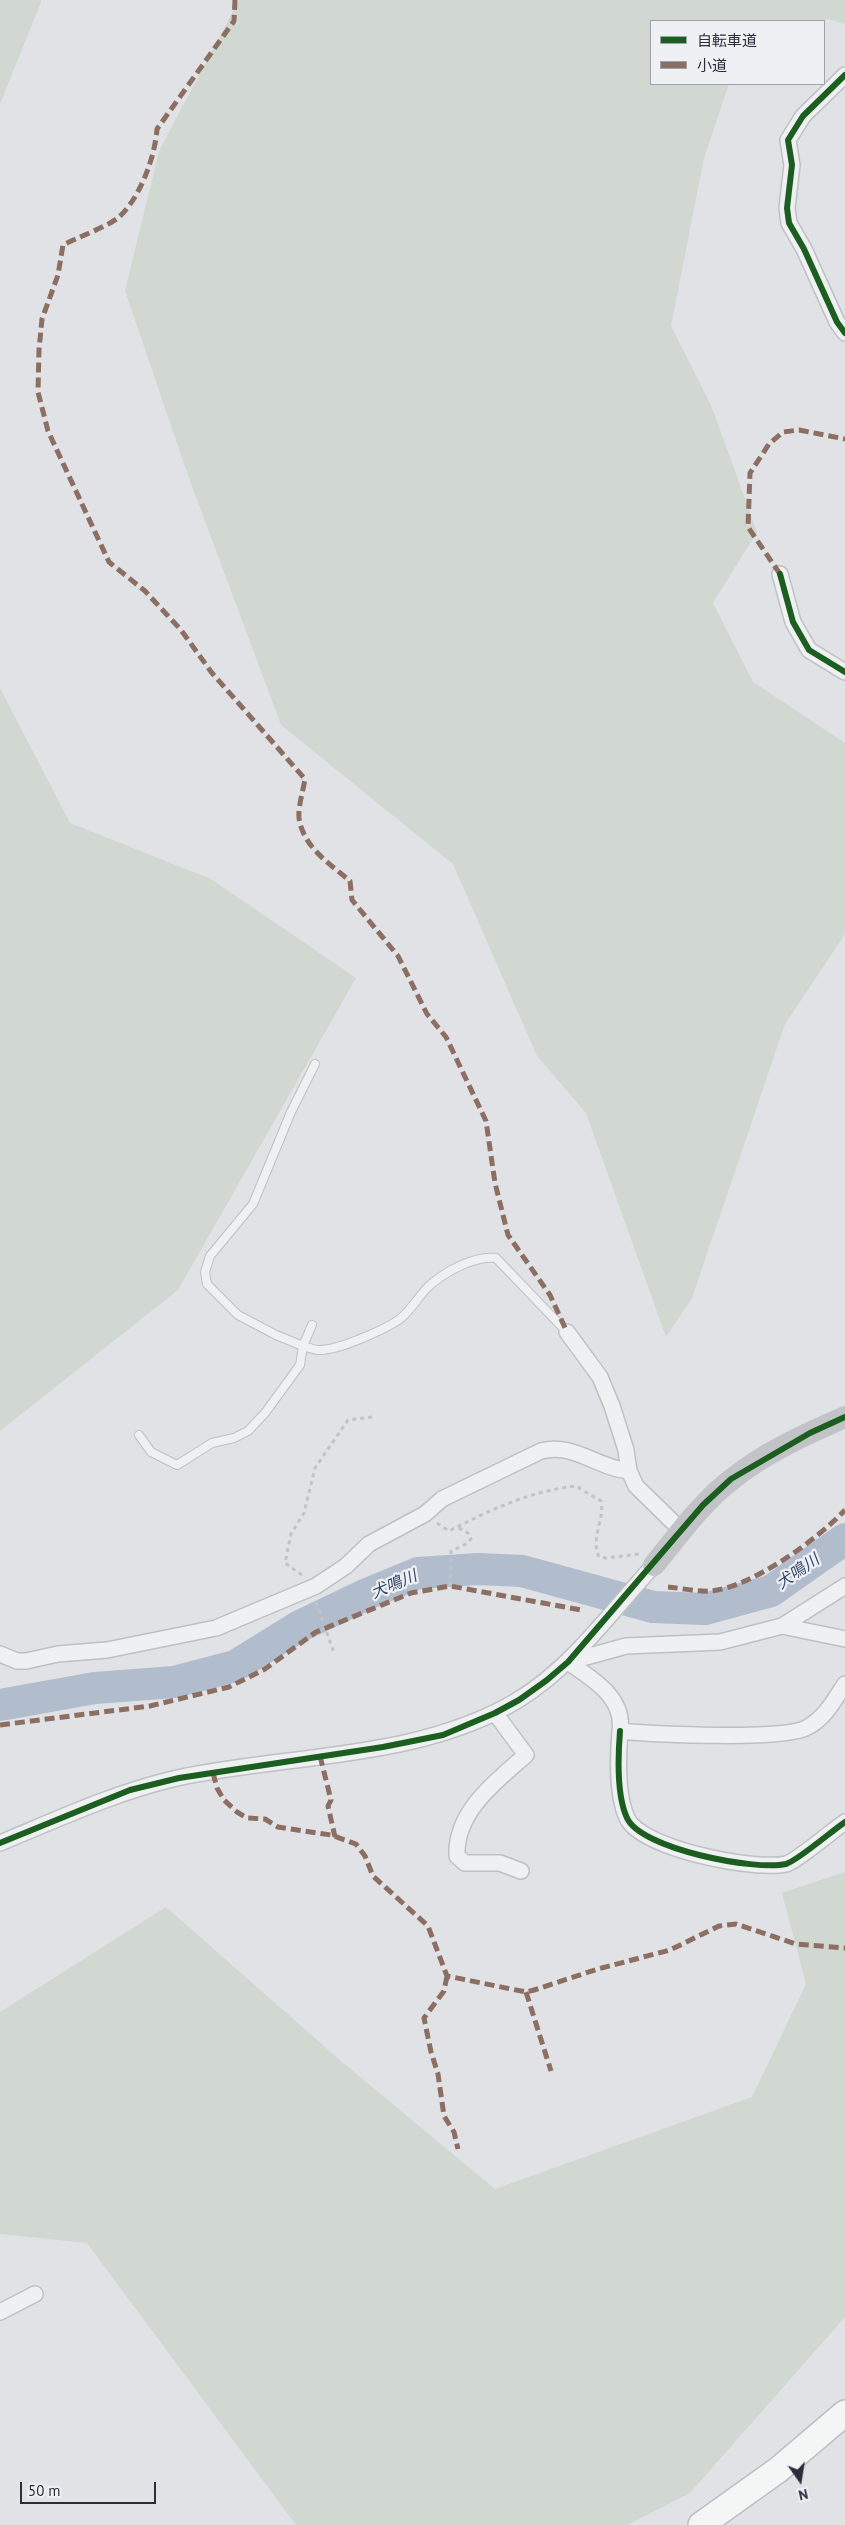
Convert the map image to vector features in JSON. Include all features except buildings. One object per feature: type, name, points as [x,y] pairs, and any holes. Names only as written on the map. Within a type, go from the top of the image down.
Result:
[{"type":"main road","points":[[702,2525],[778,2470],[845,2413]]},
{"type":"street","points":[[845,75],[803,116],[788,140],[792,165],[788,208],[789,223],[804,249],[837,322],[845,333]]},
{"type":"street","points":[[780,574],[793,622],[809,650],[845,672]]},
{"type":"street","points":[[567,1332],[600,1378],[612,1406],[626,1450],[629,1471],[636,1486],[682,1531]]},
{"type":"street","points":[[0,1843],[130,1790],[178,1778],[383,1747],[442,1735],[495,1713],[547,1680],[568,1662],[654,1565],[703,1505],[731,1479],[810,1433],[845,1417]]},
{"type":"street","points":[[0,1654],[17,1661],[26,1661],[58,1654],[107,1650],[189,1635],[216,1628],[311,1588],[346,1566],[369,1544],[425,1514],[442,1499],[541,1451],[554,1447],[572,1451],[612,1469],[629,1471]]},
{"type":"street","points":[[568,1662],[626,1646],[720,1642],[782,1626],[845,1586]]},
{"type":"street","points":[[782,1626],[845,1639]]},
{"type":"street","points":[[568,1662],[599,1685],[613,1699],[622,1718],[619,1784],[627,1819],[650,1839],[673,1848],[759,1866],[788,1864],[845,1822]]},
{"type":"street","points":[[620,1731],[654,1735],[781,1734],[798,1731],[807,1729],[825,1715],[845,1684]]},
{"type":"street","points":[[495,1713],[526,1755],[494,1783],[464,1819],[456,1843],[457,1856],[465,1863],[500,1863],[521,1871]]},
{"type":"street","points":[[0,2312],[35,2294]]},
{"type":"lane","points":[[315,1064],[290,1112],[253,1204],[210,1256],[205,1272],[207,1284],[238,1315],[276,1335],[317,1350],[331,1348],[367,1336],[400,1319],[430,1286],[466,1263],[484,1256],[496,1258],[567,1332]]},
{"type":"lane","points":[[138,1435],[151,1452],[178,1464],[212,1443],[234,1438],[248,1431],[265,1413],[300,1364],[303,1346],[312,1325]]},
{"type":"path","points":[[334,1653],[311,1588],[302,1575],[285,1563],[291,1534],[304,1513],[315,1468],[348,1420],[373,1417]]},
{"type":"path","points":[[425,1514],[450,1531],[480,1514],[519,1498],[576,1486],[601,1501],[604,1511],[594,1547],[599,1557],[606,1558],[638,1553],[654,1565]]},
{"type":"path","points":[[450,1586],[451,1551],[466,1544],[471,1539],[468,1533],[457,1527]]},
{"type":"shaded area","points":[[0,0],[41,0],[41,2],[0,104]]},
{"type":"shaded area","points":[[239,0],[845,0],[845,24],[828,19],[650,20],[650,85],[729,85],[704,158],[671,326],[711,405],[757,532],[713,603],[753,682],[845,743],[845,934],[785,1024],[692,1298],[666,1337],[586,1113],[537,1056],[453,864],[281,725],[189,478],[125,291],[159,151]]},
{"type":"shaded area","points":[[0,688],[70,823],[211,879],[356,978],[178,1290],[0,1431]]},
{"type":"shaded area","points":[[845,1872],[845,2317],[690,2493],[627,2525],[296,2525],[87,2243],[0,2234],[0,2012],[166,1907],[342,2062],[495,2189],[752,2097],[806,1984],[782,1893]]},
{"type":"waterway","name":"犬鳴川","points":[[0,1705],[95,1688],[174,1682],[235,1666],[298,1627],[367,1594],[418,1573],[478,1569],[522,1571],[653,1607],[705,1609],[771,1591],[845,1539]]},
{"type":"marked path","points":[[235,0],[234,21],[157,129],[150,164],[140,188],[127,209],[119,217],[100,228],[63,245],[58,275],[42,319],[38,392],[48,431],[109,562],[145,591],[181,630],[212,673],[305,779],[299,818],[306,838],[318,854],[350,881],[352,900],[398,956],[427,1014],[446,1037],[486,1121],[495,1183],[508,1235],[550,1295],[567,1332]]},
{"type":"marked path","points":[[780,574],[748,527],[750,473],[769,444],[783,432],[799,430],[845,439]]},
{"type":"marked path","points":[[668,1587],[710,1591],[726,1588],[745,1581],[764,1572],[801,1548],[845,1510]]},
{"type":"marked path","points":[[0,1725],[150,1706],[229,1687],[265,1669],[316,1632],[411,1593],[450,1586],[581,1610]]},
{"type":"marked path","points":[[320,1756],[331,1800],[328,1806],[335,1837]]},
{"type":"marked path","points":[[213,1773],[217,1788],[224,1800],[247,1818],[265,1819],[278,1827],[331,1835],[356,1844],[365,1856],[373,1876],[428,1926],[447,1976],[526,1992],[598,1969],[670,1950],[719,1926],[736,1924],[796,1944],[845,1948]]},
{"type":"marked path","points":[[447,1976],[444,1991],[424,2018],[438,2074],[444,2116],[454,2132],[458,2149]]},
{"type":"marked path","points":[[526,1992],[551,2071]]},
{"type":"cycle path","points":[[845,75],[803,116],[788,140],[792,165],[787,208],[789,223],[804,249],[837,322],[845,333]]},
{"type":"cycle path","points":[[780,574],[793,622],[809,650],[845,672]]},
{"type":"cycle path","points":[[0,1843],[130,1790],[179,1778],[383,1747],[443,1735],[495,1713],[519,1700],[568,1662],[703,1505],[731,1479],[810,1433],[845,1417]]},
{"type":"cycle path","points":[[620,1731],[619,1787],[627,1818],[637,1829],[653,1839],[675,1848],[726,1861],[750,1864],[786,1864],[806,1852],[845,1822]]}]
